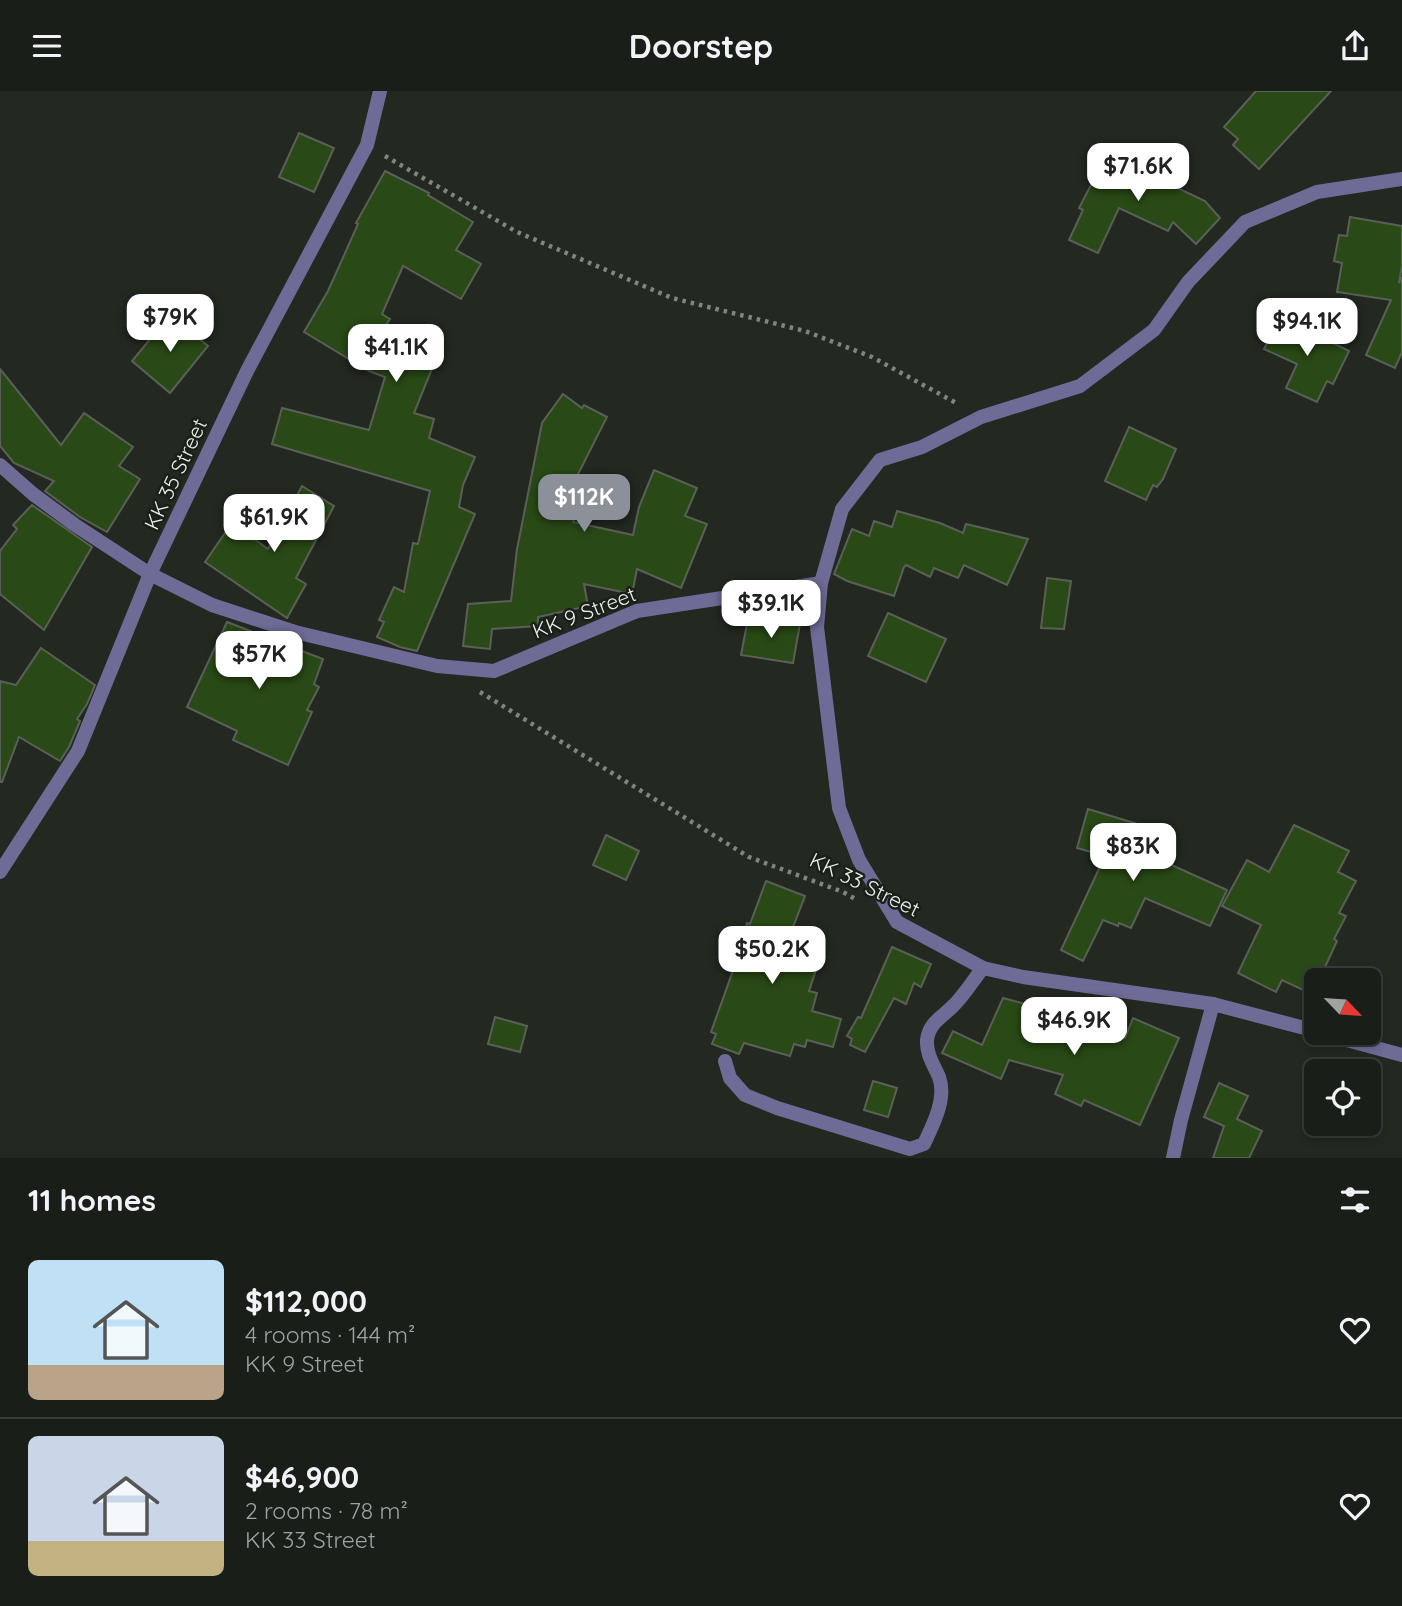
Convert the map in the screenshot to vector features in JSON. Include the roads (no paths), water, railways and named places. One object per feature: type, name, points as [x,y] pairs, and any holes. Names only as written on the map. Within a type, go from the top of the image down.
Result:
[{"type":"street","name":"KK 35 Street","points":[[0,871],[78,751],[150,574],[247,371],[367,145],[380,91]]},
{"type":"street","points":[[821,583],[842,509],[880,460],[922,447],[981,417],[1080,386],[1154,330],[1188,282],[1245,222],[1317,192],[1402,180]]},
{"type":"street","name":"KK 9 Street","points":[[0,465],[33,494],[150,574],[212,605],[295,632],[437,666],[494,671],[637,611],[821,583]]},
{"type":"street","name":"KK 33 Street","points":[[821,583],[817,627],[839,808],[859,860],[897,922],[983,968],[1023,977],[1213,1005],[1304,1028]]},
{"type":"street","points":[[725,1061],[730,1078],[746,1095],[776,1108],[910,1149],[924,1144],[934,1123],[941,1095],[940,1079],[930,1061],[927,1040],[937,1017],[953,1007],[983,968]]},
{"type":"street","points":[[1173,1158],[1213,1005]]},
{"type":"street","points":[[1365,1045],[1402,1055]]}]
